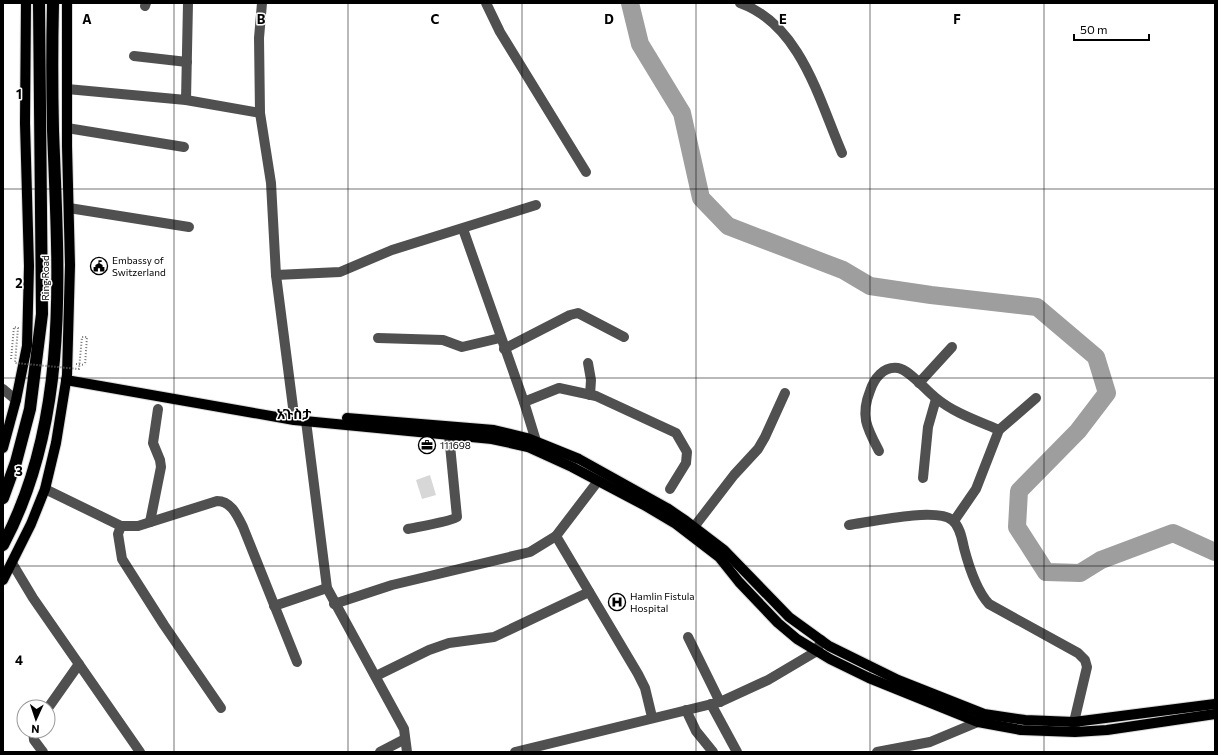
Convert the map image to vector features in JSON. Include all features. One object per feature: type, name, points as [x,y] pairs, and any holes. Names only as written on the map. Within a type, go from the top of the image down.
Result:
[{"type":"highway","name":"Ring Road","points":[[3,498],[16,462],[30,409],[42,314],[39,3]]},
{"type":"highway","name":"Ring Road","points":[[3,545],[21,504],[42,441],[52,392],[57,253],[52,65],[53,3]]},
{"type":"main road","points":[[3,448],[16,400],[27,346],[29,311],[25,123],[26,3]]},
{"type":"main road","points":[[3,580],[31,524],[45,488],[56,443],[67,377],[70,265],[66,89],[67,3]]},
{"type":"main road","points":[[67,377],[294,415],[494,430],[536,441],[595,468],[667,508],[724,550],[789,617],[842,654],[981,718]]},
{"type":"main road","points":[[67,377],[306,422],[492,439],[528,447],[644,505],[703,544],[719,557],[739,582],[778,622],[797,639],[817,651],[869,678],[1014,729],[1074,727],[1107,730],[1215,714]]},
{"type":"main road","points":[[1074,727],[1215,704]]},
{"type":"street","points":[[186,100],[188,3]]},
{"type":"street","points":[[262,3],[259,38],[260,113],[271,183],[276,275],[294,415]]},
{"type":"street","points":[[486,3],[500,32],[586,172]]},
{"type":"street","points":[[740,3],[747,5],[775,26],[795,47],[810,73],[821,104],[842,153]]},
{"type":"street","points":[[134,56],[187,62]]},
{"type":"street","points":[[66,89],[186,100],[260,113]]},
{"type":"street","points":[[67,128],[184,147]]},
{"type":"street","points":[[276,275],[340,272],[392,250],[536,205]]},
{"type":"street","points":[[69,208],[189,227]]},
{"type":"street","points":[[463,229],[500,338],[524,402],[536,441]]},
{"type":"street","points":[[504,349],[570,314],[578,313],[624,337]]},
{"type":"street","points":[[378,338],[443,340],[462,347],[500,338]]},
{"type":"street","points":[[919,383],[952,348]]},
{"type":"street","points":[[588,363],[591,380],[590,395]]},
{"type":"street","points":[[880,451],[868,429],[864,414],[866,399],[874,379],[886,370],[892,368],[900,368],[936,399],[999,430]]},
{"type":"street","points":[[524,402],[559,388],[590,395],[676,433],[687,452],[686,463],[670,489]]},
{"type":"street","points":[[3,389],[16,400]]},
{"type":"street","points":[[694,527],[734,475],[758,449],[785,393]]},
{"type":"street","points":[[954,521],[976,489],[999,430],[1036,398]]},
{"type":"street","points":[[923,478],[928,427],[936,399]]},
{"type":"street","points":[[150,522],[161,467],[160,460],[153,443],[158,409]]},
{"type":"street","points":[[306,422],[327,588],[334,604],[376,676],[404,729],[407,752]]},
{"type":"street","points":[[408,529],[450,521],[456,517],[449,435]]},
{"type":"street","points":[[334,604],[392,585],[530,552],[556,536],[598,481]]},
{"type":"street","points":[[45,488],[121,526],[138,526],[217,501],[222,501],[228,504],[232,507],[243,526],[297,662]]},
{"type":"street","points":[[849,525],[926,514],[946,517],[954,521],[962,538],[974,578],[984,599],[989,604],[1078,654],[1085,660],[1087,667],[1086,675],[1074,727]]},
{"type":"street","points":[[121,526],[118,534],[122,559],[164,625],[221,708]]},
{"type":"street","points":[[556,536],[638,674],[645,688],[652,717]]},
{"type":"street","points":[[12,563],[33,598],[140,752]]},
{"type":"street","points":[[274,606],[327,588]]},
{"type":"street","points":[[376,676],[429,650],[449,643],[494,637],[589,592]]},
{"type":"street","points":[[688,637],[736,752]]},
{"type":"street","points":[[515,752],[652,717],[715,703],[768,680],[817,651],[821,640]]},
{"type":"street","points":[[54,699],[79,664]]},
{"type":"street","points":[[686,710],[696,731],[713,752]]},
{"type":"street","points":[[877,752],[930,742],[981,718]]},
{"type":"street","points":[[34,739],[42,752]]},
{"type":"street","points":[[380,752],[405,740]]},
{"type":"path","points":[[11,359],[14,327],[18,328],[16,363],[80,369],[82,337],[87,337],[85,365]]},
{"type":"shaded area","points":[[430,475],[436,495],[422,499],[416,480]]},
{"type":"waterway","points":[[630,3],[640,44],[682,113],[701,198],[728,226],[843,270],[870,286],[931,295],[1037,307],[1096,357],[1107,393],[1078,431],[1019,491],[1017,527],[1046,572],[1080,573],[1101,560],[1173,533],[1215,552]]},
{"type":"place","name":"Embassy of Switzerland","points":[[99,266]]},
{"type":"place","name":"111698","points":[[427,445]]},
{"type":"place","name":"Hamlin Fistula Hospital","points":[[617,602]]},
{"type":"district","name":"አጉስታ","points":[[294,414]]}]
